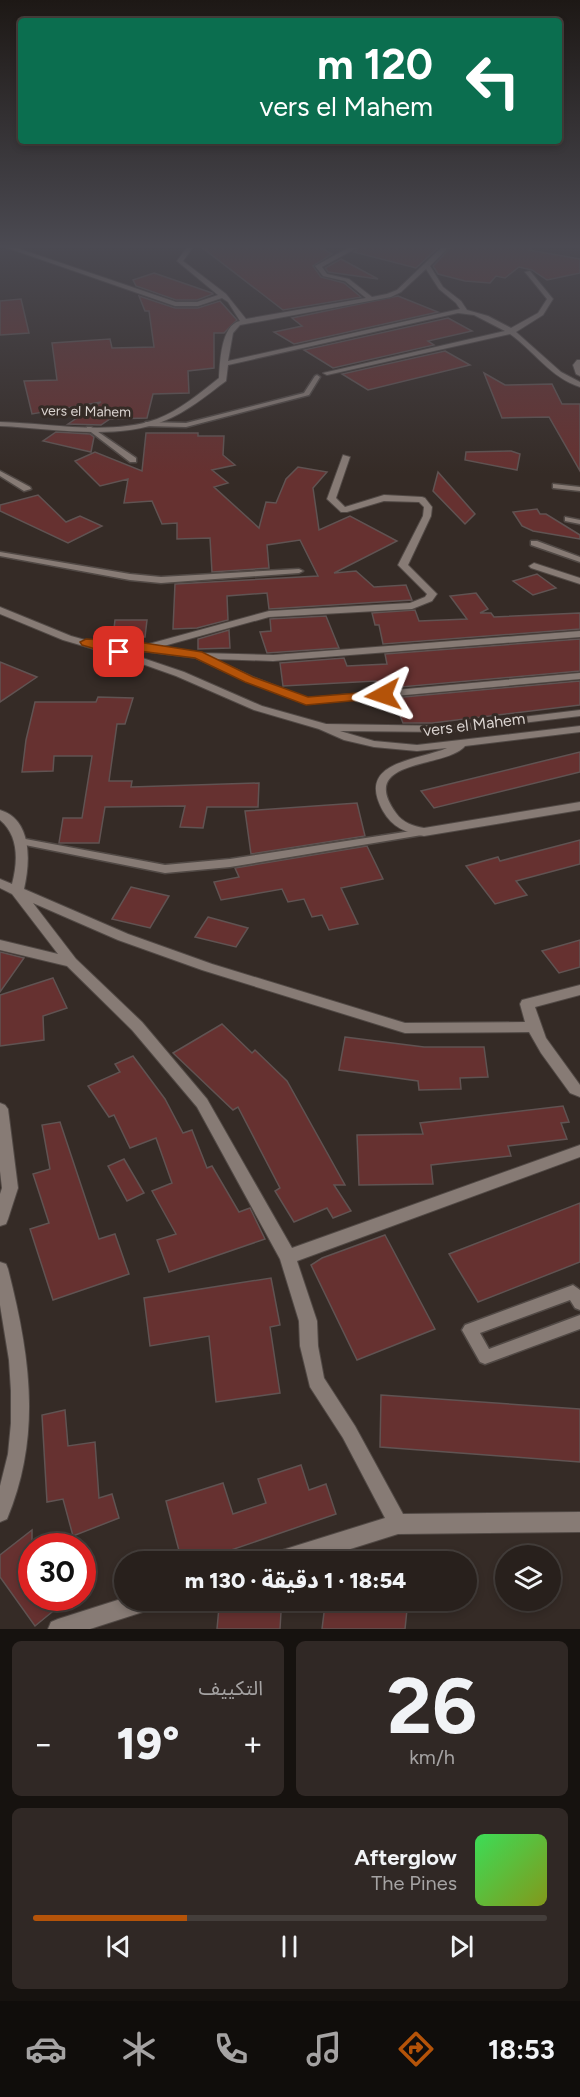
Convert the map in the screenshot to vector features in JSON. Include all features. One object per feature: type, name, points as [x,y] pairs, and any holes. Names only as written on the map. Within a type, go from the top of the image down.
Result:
[{"type":"street","points":[[242,322],[232,328],[224,364],[414,322]]},
{"type":"street","points":[[491,322],[527,344],[566,380],[580,386]]},
{"type":"street","points":[[327,373],[510,332],[527,322]]},
{"type":"street","points":[[580,362],[577,365],[580,374]]},
{"type":"street","name":"vers el Mahem","points":[[0,424],[88,428],[146,424],[162,420],[223,379],[224,364]]},
{"type":"street","points":[[149,647],[269,614],[412,606],[429,599],[432,594],[403,565],[427,516],[428,507],[422,500],[384,498],[344,510],[330,499],[346,457]]},
{"type":"street","points":[[534,566],[580,581]]},
{"type":"street","name":"vers el Mahem","points":[[0,610],[67,638],[86,642],[180,674],[258,708],[323,727],[348,738],[395,747],[464,744],[580,729]]},
{"type":"street","points":[[86,642],[149,647],[198,655],[273,658],[580,634]]},
{"type":"street","points":[[198,655],[249,679],[306,701],[580,676]]},
{"type":"street","points":[[323,727],[449,729],[580,713]]},
{"type":"street","points":[[464,744],[450,753],[397,767],[385,773],[380,792],[392,817],[406,830],[424,832],[580,806]]},
{"type":"street","points":[[0,814],[9,820],[24,848],[17,891],[71,962],[137,1026],[202,1103],[288,1257],[308,1321],[316,1380],[349,1432],[398,1524]]},
{"type":"street","points":[[0,883],[123,937],[207,967],[405,1028],[532,1027]]},
{"type":"street","points":[[0,945],[71,962]]},
{"type":"street","points":[[580,990],[527,1004],[532,1027],[575,1089],[580,1091]]},
{"type":"street","points":[[0,1109],[10,1188],[0,1219]]},
{"type":"street","points":[[288,1257],[580,1151]]},
{"type":"street","points":[[0,1269],[12,1313],[19,1392],[18,1460],[12,1486],[0,1512]]},
{"type":"street","points":[[311,1551],[398,1524],[580,1522]]},
{"type":"street","points":[[58,1629],[114,1611]]},
{"type":"lane","points":[[146,424],[186,425],[307,394],[317,377]]},
{"type":"lane","points":[[88,428],[133,460]]},
{"type":"lane","points":[[0,473],[27,489]]},
{"type":"lane","points":[[556,486],[580,489]]},
{"type":"lane","points":[[568,519],[580,522]]},
{"type":"lane","points":[[534,543],[580,560]]},
{"type":"lane","points":[[0,554],[130,577],[161,580],[299,571]]},
{"type":"lane","points":[[20,841],[165,869],[230,862],[424,832]]},
{"type":"lane","points":[[580,1303],[573,1292],[470,1330],[485,1357],[580,1322]]},
{"type":"building","points":[[0,322],[26,322],[29,333],[0,335]]},
{"type":"building","points":[[151,322],[235,322],[224,333],[214,333],[214,368],[188,371],[189,393],[153,394],[147,418],[110,419],[101,425],[68,424],[101,402],[32,414],[24,381],[57,380],[52,343],[110,339],[112,348],[154,347]]},
{"type":"building","points":[[297,322],[393,322],[294,344],[274,332],[302,326]]},
{"type":"building","points":[[430,322],[455,322],[472,331],[428,341],[434,345],[333,368],[304,350]]},
{"type":"building","points":[[445,351],[470,365],[368,390],[342,374]]},
{"type":"building","points":[[484,373],[505,385],[552,384],[562,404],[580,404],[580,471],[549,417],[502,418]]},
{"type":"building","points":[[56,432],[90,434],[94,437],[91,452],[43,441]]},
{"type":"building","points":[[146,433],[198,433],[198,436],[224,436],[223,455],[235,465],[212,470],[228,483],[214,487],[259,528],[266,502],[276,503],[286,479],[298,467],[327,472],[313,488],[319,530],[350,516],[397,541],[334,573],[356,571],[374,587],[406,585],[412,600],[269,609],[267,593],[227,596],[228,620],[197,628],[173,629],[175,584],[318,576],[300,540],[267,545],[269,568],[212,572],[210,538],[177,539],[177,523],[162,524],[152,501],[124,503],[128,479],[100,486],[75,461],[95,452],[142,471]]},
{"type":"building","points":[[511,451],[520,454],[517,470],[465,460],[466,452]]},
{"type":"building","points":[[438,472],[475,514],[465,524],[433,491]]},
{"type":"building","points":[[38,495],[66,522],[80,516],[102,526],[68,543],[0,511],[0,505]]},
{"type":"building","points":[[537,509],[540,514],[546,514],[580,535],[580,539],[533,531],[522,526],[513,512]]},
{"type":"building","points":[[537,574],[556,588],[533,595],[513,581]]},
{"type":"building","points":[[476,593],[488,609],[480,613],[491,613],[494,617],[580,613],[580,629],[383,644],[379,625],[375,625],[372,613],[415,610],[419,621],[467,619],[450,596]]},
{"type":"building","points":[[326,616],[339,648],[267,653],[260,632],[271,631],[270,619]]},
{"type":"building","points":[[115,620],[147,620],[145,637],[113,637]]},
{"type":"building","points":[[229,630],[230,648],[198,649],[198,639]]},
{"type":"building","points":[[580,639],[580,671],[378,689],[376,681],[283,686],[280,663],[344,658],[347,666],[387,664],[385,654]]},
{"type":"building","points":[[0,662],[37,677],[0,702]]},
{"type":"building","points":[[580,681],[580,705],[432,723],[403,723],[393,698]]},
{"type":"building","points":[[98,697],[133,698],[125,724],[117,724],[109,781],[132,781],[131,787],[259,783],[258,807],[207,807],[203,828],[180,827],[185,806],[105,807],[99,843],[59,843],[63,818],[82,818],[92,756],[54,756],[53,771],[22,772],[26,740],[35,702],[96,702]]},
{"type":"building","points":[[580,752],[580,772],[434,808],[421,791]]},
{"type":"building","points":[[357,803],[365,836],[251,854],[245,811]]},
{"type":"building","points":[[580,840],[580,864],[516,881],[527,895],[495,904],[466,866],[498,857],[500,861]]},
{"type":"building","points":[[367,846],[383,879],[341,888],[358,924],[329,930],[322,915],[312,917],[304,899],[288,902],[282,889],[221,900],[214,882],[239,877],[235,868]]},
{"type":"building","points":[[131,887],[169,896],[150,928],[112,919]]},
{"type":"building","points":[[208,917],[248,928],[236,947],[195,937]]},
{"type":"building","points":[[580,940],[580,967],[559,973],[542,951]]},
{"type":"building","points":[[0,952],[24,958],[0,992]]},
{"type":"building","points":[[53,978],[67,1008],[43,1016],[44,1040],[0,1046],[0,995]]},
{"type":"building","points":[[222,1024],[252,1053],[255,1050],[287,1081],[345,1185],[334,1185],[351,1211],[333,1218],[327,1208],[294,1222],[275,1191],[280,1188],[238,1107],[233,1110],[173,1053]]},
{"type":"building","points":[[345,1037],[424,1047],[484,1047],[488,1077],[460,1078],[461,1089],[419,1090],[418,1081],[339,1070]]},
{"type":"building","points":[[133,1056],[165,1099],[183,1133],[192,1130],[207,1168],[212,1166],[239,1212],[250,1208],[265,1239],[169,1272],[157,1240],[176,1234],[152,1191],[172,1183],[156,1138],[130,1148],[114,1115],[109,1117],[88,1086],[120,1072],[115,1064]]},
{"type":"building","points":[[563,1106],[569,1122],[561,1123],[567,1139],[508,1146],[511,1156],[431,1165],[433,1184],[359,1185],[357,1135],[423,1134],[420,1123]]},
{"type":"building","points":[[60,1122],[99,1239],[115,1234],[129,1274],[53,1300],[30,1229],[49,1223],[33,1174],[50,1169],[42,1125]]},
{"type":"building","points":[[124,1159],[144,1193],[127,1201],[108,1166]]},
{"type":"building","points":[[580,1203],[580,1262],[478,1302],[449,1254]]},
{"type":"building","points":[[385,1235],[435,1329],[357,1360],[311,1265],[322,1258]]},
{"type":"building","points":[[271,1278],[280,1325],[270,1327],[280,1393],[216,1402],[209,1336],[150,1346],[144,1298]]},
{"type":"building","points":[[381,1395],[580,1409],[580,1462],[380,1447]]},
{"type":"building","points":[[65,1410],[68,1446],[95,1442],[99,1498],[112,1494],[119,1518],[81,1533],[72,1533],[63,1499],[47,1502],[42,1415]]},
{"type":"building","points":[[301,1465],[309,1490],[326,1484],[336,1514],[228,1551],[179,1551],[166,1501],[223,1483],[233,1514],[266,1503],[258,1479]]},
{"type":"building","points":[[18,1541],[18,1602],[0,1577],[0,1555]]},
{"type":"building","points":[[24,1611],[53,1611],[35,1626]]},
{"type":"building","points":[[219,1611],[281,1612],[280,1629],[217,1629]]},
{"type":"building","points":[[324,1611],[407,1611],[405,1629],[322,1629]]},
{"type":"route","points":[[119,652],[86,642],[138,646],[198,655],[249,679],[306,701],[383,695]]}]
